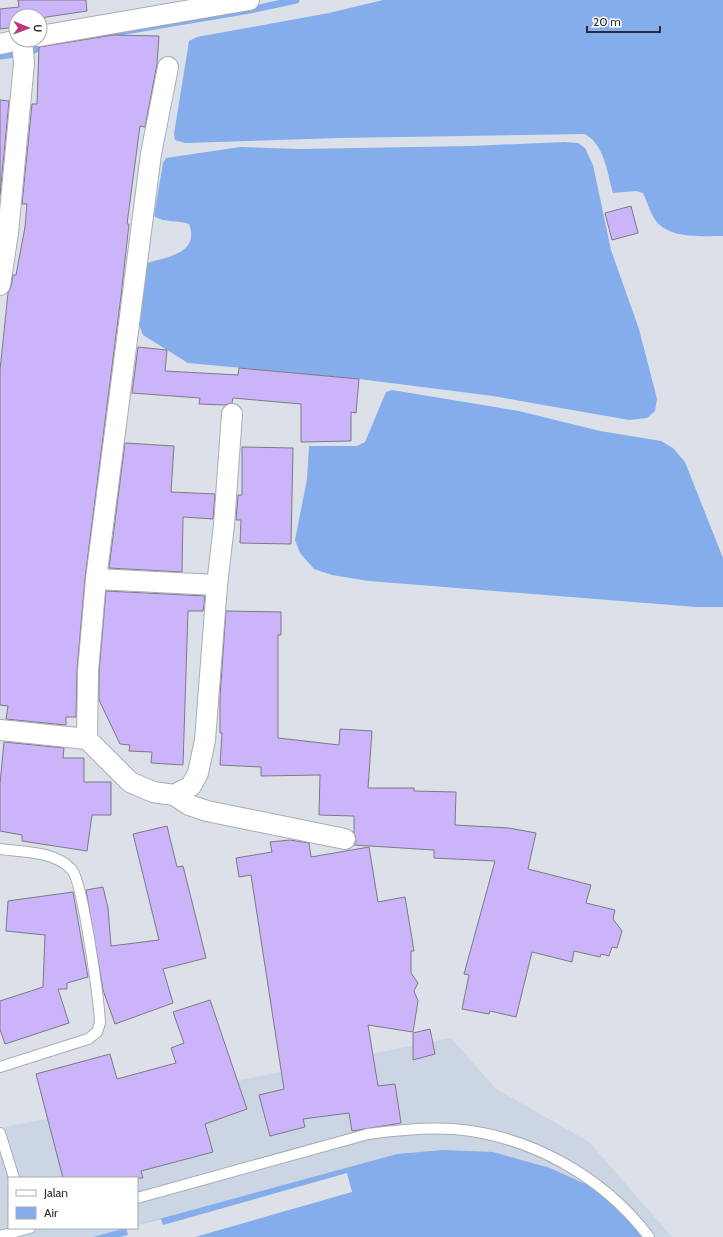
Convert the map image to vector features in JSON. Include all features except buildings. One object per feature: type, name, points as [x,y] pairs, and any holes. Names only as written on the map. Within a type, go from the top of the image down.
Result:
[{"type":"street","points":[[48,41],[249,0]]},
{"type":"street","points":[[0,285],[8,233],[26,48]]},
{"type":"street","points":[[87,739],[88,671],[96,579],[151,154],[168,67]]},
{"type":"street","points":[[174,795],[191,786],[198,773],[205,740],[232,414]]},
{"type":"street","points":[[96,579],[217,585]]},
{"type":"street","points":[[0,730],[87,739],[130,782],[153,792],[174,795],[189,806],[345,839]]},
{"type":"lane","points":[[0,849],[44,855],[62,862],[72,870],[78,880],[100,1023],[97,1032],[88,1039],[0,1067]]},
{"type":"lane","points":[[138,1198],[368,1134],[399,1130],[452,1129],[491,1134],[513,1141],[580,1172],[620,1203],[649,1237]]},
{"type":"lane","points":[[0,1132],[14,1177]]},
{"type":"lane","points":[[0,1236],[26,1229]]},
{"type":"shaded area","points":[[451,1038],[496,1089],[589,1142],[672,1237],[0,1237],[0,1128]]},
{"type":"water","points":[[383,0],[723,0],[723,236],[696,236],[678,234],[669,231],[656,221],[650,211],[643,193],[636,191],[613,193],[607,168],[601,152],[592,139],[585,134],[338,138],[185,143],[175,140],[174,134],[189,41],[197,37],[329,13]]},
{"type":"water","points":[[564,142],[578,143],[585,148],[593,165],[611,250],[639,329],[657,399],[655,411],[647,418],[629,420],[493,396],[359,379],[188,363],[143,335],[139,325],[143,273],[147,263],[172,256],[180,252],[186,248],[190,241],[191,234],[189,224],[162,220],[154,216],[163,163],[166,158],[240,147],[300,149],[472,146]]},
{"type":"water","points":[[392,390],[519,411],[600,431],[661,441],[673,448],[685,462],[723,558],[723,607],[696,607],[369,581],[332,575],[314,569],[300,553],[295,540],[307,479],[309,446],[357,446],[365,442],[386,392]]},
{"type":"water","points":[[443,1150],[493,1152],[550,1168],[592,1187],[632,1218],[646,1237],[93,1237],[122,1229],[138,1229],[138,1225],[397,1154]]},
{"type":"pier","points":[[347,1173],[352,1192],[195,1237],[120,1237],[128,1235],[126,1229],[138,1229],[138,1225],[161,1219],[163,1225]]},
{"type":"waterway","points":[[101,35],[250,10],[296,0]]},
{"type":"waterway","points":[[0,56],[29,52],[51,43]]}]
